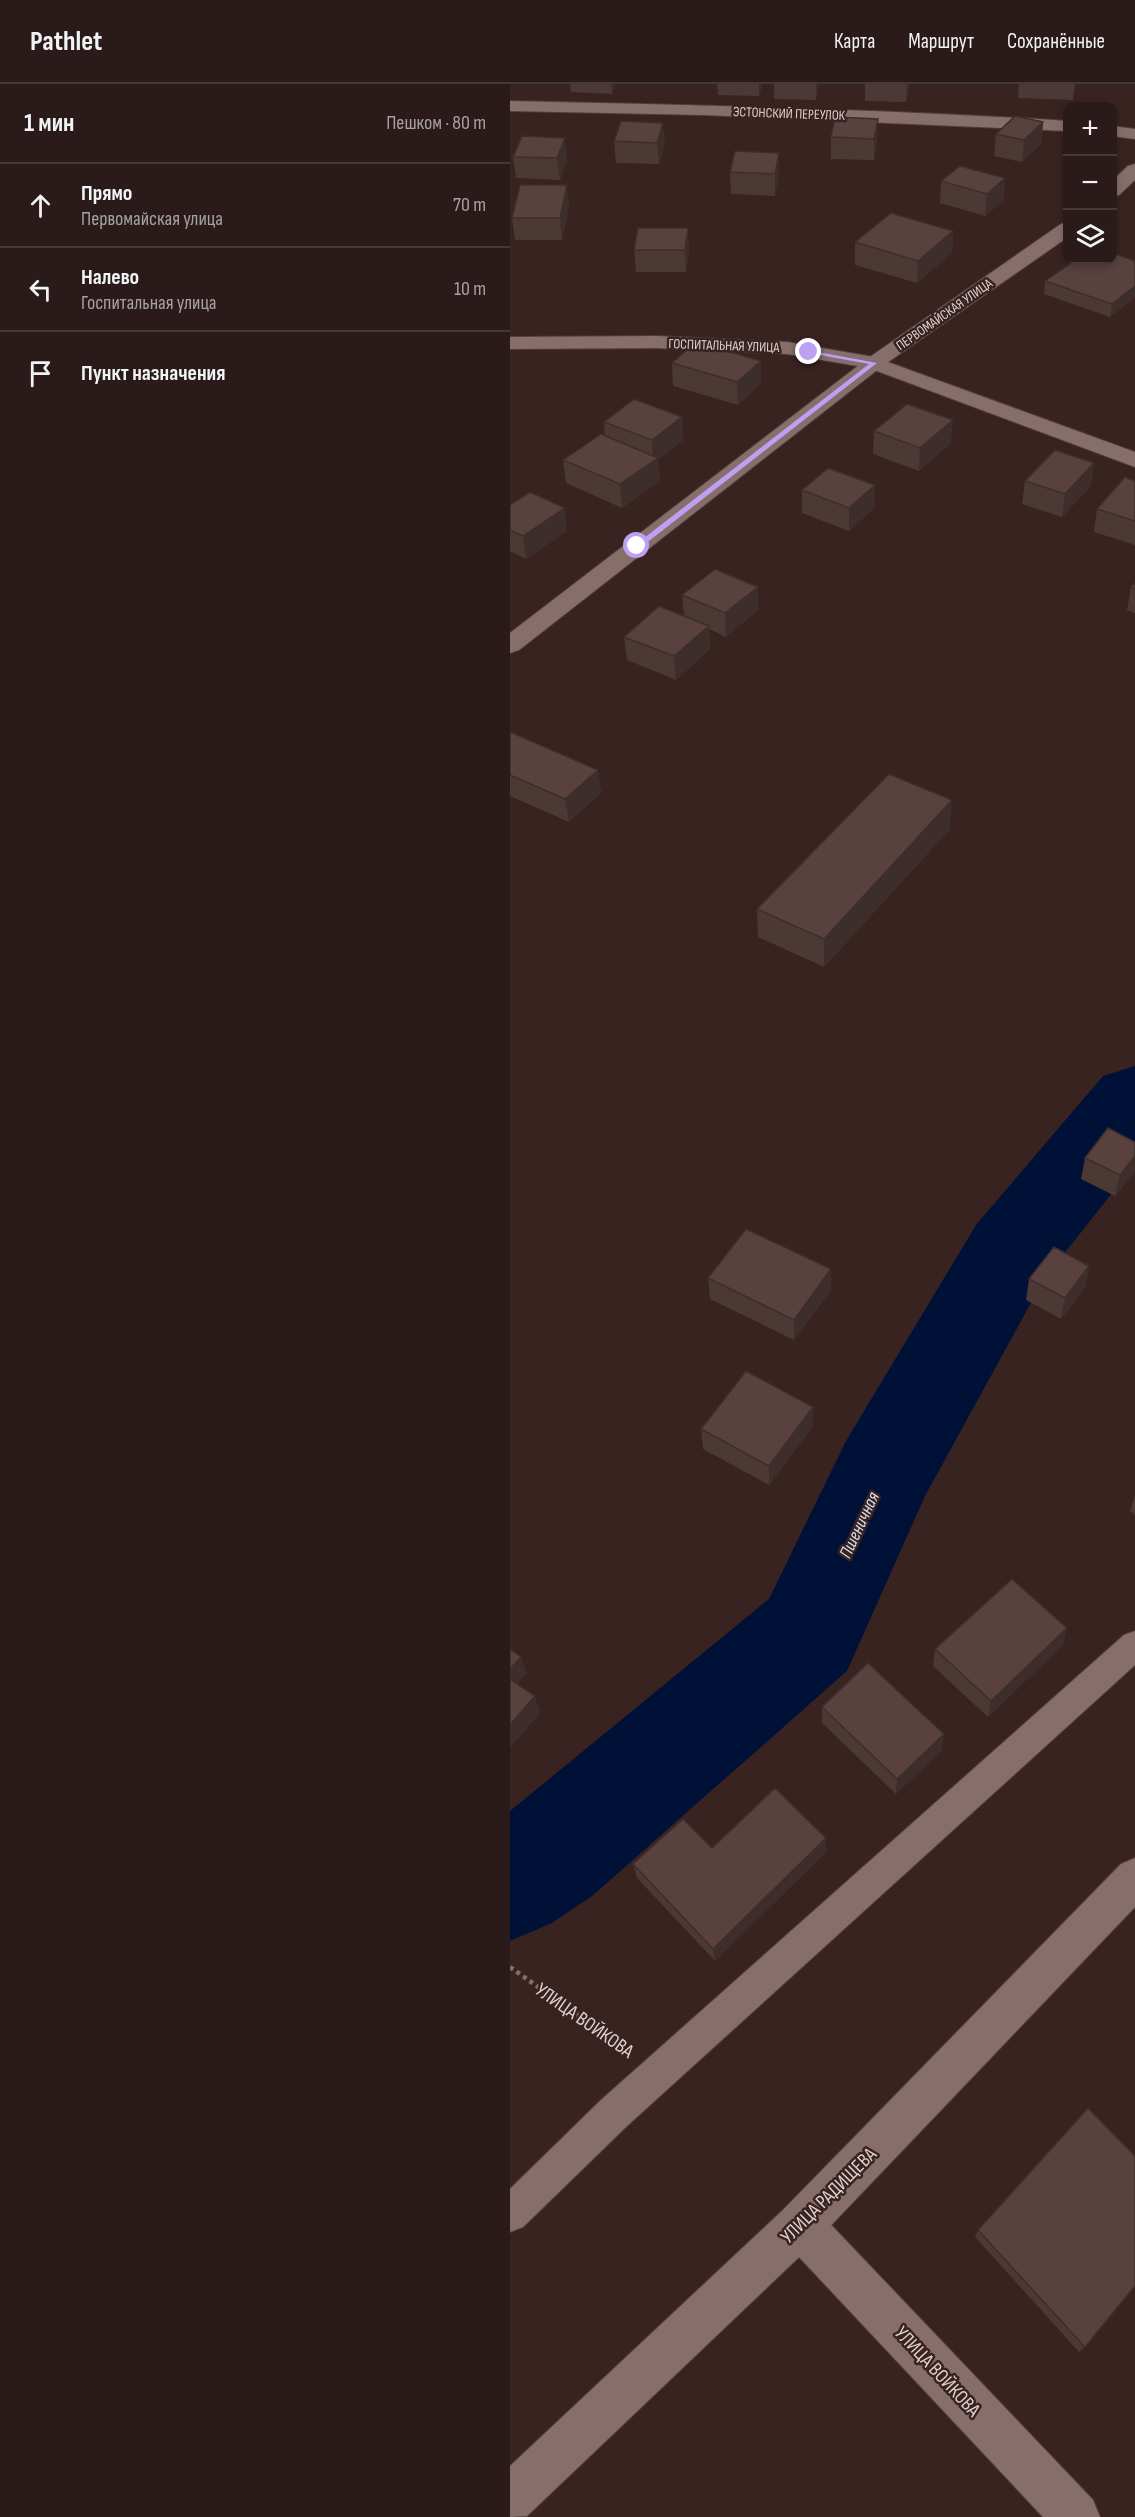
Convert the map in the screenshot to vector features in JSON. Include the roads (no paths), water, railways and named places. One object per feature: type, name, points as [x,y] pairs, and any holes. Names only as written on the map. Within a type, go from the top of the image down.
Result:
[{"type":"street","name":"ЭСТОНСКИЙ ПЕРЕУЛОК","points":[[510,106],[728,111],[1063,126]]},
{"type":"street","points":[[1117,132],[1135,134]]},
{"type":"street","points":[[1117,187],[1135,170]]},
{"type":"street","name":"ПЕРВОМАЙСКАЯ УЛИЦА","points":[[510,645],[874,363],[1063,231]]},
{"type":"street","name":"ГОСПИТАЛЬНАЯ УЛИЦА","points":[[510,343],[657,342],[788,348],[874,363],[1135,460]]},
{"type":"street","name":"УЛИЦА РАДИЩЕВА","points":[[510,2499],[800,2225],[1135,1878]]},
{"type":"street","name":"УЛИЦА ВОЙКОВА","points":[[800,2225],[1076,2517]]},
{"type":"lane","points":[[510,2214],[614,2113],[1135,1645]]},
{"type":"waterway","name":"Пшеничная","points":[[510,1881],[550,1854],[808,1635],[883,1473],[1010,1252],[1135,1100]]}]
